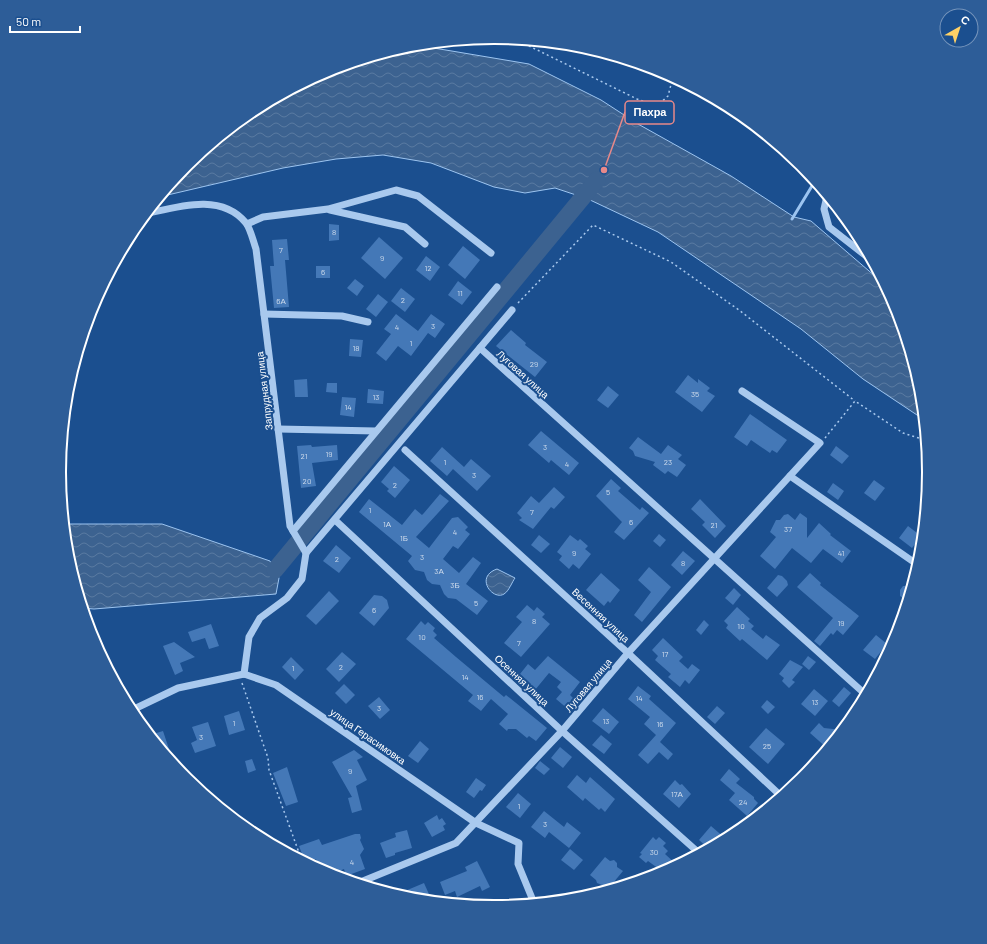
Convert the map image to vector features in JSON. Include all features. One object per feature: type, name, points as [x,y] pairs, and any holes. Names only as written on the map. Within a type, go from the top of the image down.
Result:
[{"type":"street","points":[[153,212],[186,205],[213,204],[234,212],[247,224],[263,217],[328,210],[396,190],[418,196],[491,253]]},
{"type":"street","points":[[826,202],[824,209],[829,227],[860,251]]},
{"type":"street","points":[[328,210],[405,227],[426,244]]},
{"type":"street","name":"Запрудная улица","points":[[247,224],[256,249],[290,526],[306,553]]},
{"type":"street","points":[[293,531],[497,287]]},
{"type":"street","points":[[137,708],[178,688],[242,675],[249,637],[260,618],[287,598],[302,579],[306,553],[512,310]]},
{"type":"street","points":[[264,314],[342,316],[368,322]]},
{"type":"street","name":"Луговая улица","points":[[480,348],[861,691]]},
{"type":"street","points":[[742,391],[820,443]]},
{"type":"street","points":[[278,429],[376,431]]},
{"type":"street","name":"Луговая улица","points":[[366,880],[456,843],[562,731],[628,653],[820,443]]},
{"type":"street","name":"Весенняя улица","points":[[405,450],[628,653],[777,793]]},
{"type":"street","points":[[790,476],[912,561]]},
{"type":"street","name":"Осенняя улица","points":[[335,520],[562,731],[695,849]]},
{"type":"street","name":"улица Герасимовка","points":[[242,675],[276,685],[476,823],[519,843],[518,864],[532,898]]},
{"type":"path","points":[[530,46],[637,99],[657,106],[668,96],[671,83]]},
{"type":"path","points":[[512,310],[592,225],[671,262],[738,310],[855,401],[903,433],[920,439]]},
{"type":"path","points":[[820,443],[855,401]]},
{"type":"path","points":[[242,675],[268,758],[269,770],[299,854]]},
{"type":"water","points":[[436,48],[529,64],[601,100],[638,124],[731,176],[794,217],[811,221],[872,274],[889,308],[899,334],[907,361],[918,416],[863,379],[801,329],[658,232],[588,199],[555,188],[525,193],[494,187],[431,163],[383,155],[336,159],[283,168],[168,195],[191,169],[211,150],[256,116],[304,88],[356,67],[410,52]]},
{"type":"water","points":[[69,524],[162,524],[270,561],[279,578],[276,594],[88,608],[80,583]]},
{"type":"water","points":[[497,569],[515,578],[506,593],[500,595],[491,591],[486,582],[490,573]]},
{"type":"building","points":[[329,224],[339,225],[339,240],[329,241]]},
{"type":"building","points":[[379,237],[403,258],[385,279],[361,258]]},
{"type":"building","points":[[287,239],[289,260],[285,260],[289,307],[274,308],[270,266],[274,266],[272,240]]},
{"type":"building","points":[[463,246],[480,260],[465,279],[448,265]]},
{"type":"building","points":[[426,256],[440,267],[430,281],[416,270]]},
{"type":"building","points":[[316,266],[330,266],[330,278],[316,278]]},
{"type":"building","points":[[355,279],[364,286],[357,296],[347,288]]},
{"type":"building","points":[[458,281],[472,292],[462,305],[448,295]]},
{"type":"building","points":[[401,288],[415,299],[405,312],[391,301]]},
{"type":"building","points":[[378,294],[388,302],[376,317],[366,309]]},
{"type":"building","points":[[396,314],[418,331],[431,314],[445,324],[435,338],[428,333],[411,356],[398,346],[386,361],[376,353],[391,334],[384,329]]},
{"type":"building","points":[[511,330],[526,343],[525,345],[547,362],[535,377],[496,346]]},
{"type":"building","points":[[350,339],[363,340],[361,357],[349,356]]},
{"type":"building","points":[[688,375],[698,383],[698,379],[710,388],[707,391],[715,396],[702,412],[675,392]]},
{"type":"building","points":[[307,379],[308,397],[295,397],[294,380]]},
{"type":"building","points":[[327,383],[337,383],[337,393],[326,392]]},
{"type":"building","points":[[608,386],[619,395],[608,408],[597,400]]},
{"type":"building","points":[[368,389],[384,391],[383,404],[367,403]]},
{"type":"building","points":[[342,397],[356,398],[354,417],[340,415]]},
{"type":"building","points":[[750,414],[787,440],[777,453],[772,450],[770,453],[751,440],[747,446],[734,437]]},
{"type":"building","points":[[541,431],[579,463],[569,475],[551,460],[549,463],[528,445]]},
{"type":"building","points":[[638,437],[661,454],[668,445],[682,455],[678,459],[686,465],[677,477],[668,471],[665,474],[653,465],[655,462],[635,456],[633,451],[629,448]]},
{"type":"building","points":[[311,445],[312,447],[337,445],[338,460],[312,463],[316,486],[301,488],[297,446]]},
{"type":"building","points":[[836,446],[849,456],[842,464],[830,455]]},
{"type":"building","points":[[442,447],[464,467],[471,459],[491,476],[477,491],[453,469],[447,476],[430,461]]},
{"type":"building","points":[[394,466],[410,480],[395,498],[387,491],[389,489],[381,482]]},
{"type":"building","points":[[611,479],[621,488],[618,491],[640,510],[642,507],[649,513],[624,540],[614,532],[622,522],[596,496]]},
{"type":"building","points":[[874,480],[885,488],[875,501],[864,493]]},
{"type":"building","points":[[833,483],[844,491],[838,500],[827,492]]},
{"type":"building","points":[[554,487],[565,497],[554,509],[551,507],[533,529],[519,520],[522,518],[517,513],[531,496],[539,503]]},
{"type":"building","points":[[440,494],[449,501],[416,537],[429,548],[452,518],[458,517],[468,527],[465,530],[470,534],[458,549],[453,546],[443,559],[459,573],[473,557],[481,563],[466,584],[488,601],[477,615],[456,599],[448,598],[444,594],[440,585],[432,584],[427,580],[424,572],[415,570],[408,561],[412,556],[359,512],[369,499],[402,525],[415,509],[422,515]]},
{"type":"building","points":[[700,499],[726,526],[715,538],[702,525],[705,522],[691,509]]},
{"type":"building","points":[[800,513],[807,518],[807,538],[819,523],[831,534],[830,535],[851,551],[842,563],[823,549],[811,563],[792,548],[775,569],[760,556],[776,537],[770,532],[776,520],[780,520],[784,515],[788,514],[795,520]]},
{"type":"building","points":[[908,526],[917,533],[915,544],[912,548],[899,538]]},
{"type":"building","points":[[659,534],[666,540],[660,547],[653,541]]},
{"type":"building","points":[[539,535],[550,544],[541,553],[531,545]]},
{"type":"building","points":[[570,535],[578,541],[580,539],[588,546],[585,549],[591,554],[579,569],[573,564],[569,569],[559,560],[562,556],[557,552]]},
{"type":"building","points":[[336,545],[351,558],[339,573],[323,561]]},
{"type":"building","points":[[683,551],[695,561],[682,575],[671,565]]},
{"type":"building","points":[[649,567],[671,587],[642,622],[634,615],[651,592],[638,580]]},
{"type":"building","points":[[601,573],[620,590],[610,603],[608,601],[604,606],[586,590]]},
{"type":"building","points":[[810,573],[821,583],[820,585],[859,616],[843,635],[837,630],[833,635],[831,633],[820,646],[814,641],[833,618],[797,587]]},
{"type":"building","points":[[778,575],[782,576],[787,581],[788,585],[777,597],[767,588]]},
{"type":"building","points":[[903,586],[906,586],[903,598],[900,596],[900,590]]},
{"type":"building","points":[[734,588],[741,595],[733,605],[725,598]]},
{"type":"building","points":[[329,591],[339,601],[316,625],[306,616]]},
{"type":"building","points":[[374,595],[382,596],[387,600],[389,608],[374,626],[359,613]]},
{"type":"building","points":[[527,605],[534,611],[537,607],[545,614],[542,617],[550,624],[521,657],[504,643],[522,622],[516,617]]},
{"type":"building","points":[[737,607],[750,619],[748,621],[754,626],[751,629],[763,639],[766,635],[780,645],[767,660],[742,639],[740,641],[726,628],[728,625],[724,621]]},
{"type":"building","points":[[704,620],[709,625],[701,635],[696,630]]},
{"type":"building","points":[[421,621],[425,625],[428,622],[435,628],[433,631],[437,635],[434,638],[456,657],[504,697],[506,695],[547,728],[536,741],[529,736],[527,738],[516,729],[508,729],[507,731],[499,724],[508,714],[491,699],[481,711],[468,701],[473,695],[406,639]]},
{"type":"building","points":[[211,624],[219,646],[209,649],[205,638],[192,642],[188,632]]},
{"type":"building","points":[[876,635],[886,643],[875,659],[863,650]]},
{"type":"building","points":[[663,638],[683,657],[679,661],[688,669],[692,664],[700,670],[689,684],[685,680],[680,687],[668,677],[671,674],[655,660],[658,656],[652,650]]},
{"type":"building","points":[[174,642],[195,657],[180,663],[183,671],[175,675],[163,646]]},
{"type":"building","points":[[342,652],[356,664],[339,682],[326,669]]},
{"type":"building","points":[[548,656],[580,682],[570,695],[575,700],[568,709],[556,699],[562,692],[557,687],[561,682],[549,673],[535,690],[520,674],[528,664],[535,670]]},
{"type":"building","points":[[808,656],[816,662],[809,670],[802,664]]},
{"type":"building","points":[[291,657],[304,670],[295,680],[282,667]]},
{"type":"building","points":[[790,660],[803,667],[792,680],[795,682],[789,688],[782,681],[784,678],[779,674]]},
{"type":"building","points":[[344,684],[355,695],[346,704],[335,693]]},
{"type":"building","points":[[638,686],[651,696],[649,699],[676,723],[660,742],[673,754],[668,760],[659,752],[648,764],[638,755],[656,735],[644,724],[650,717],[628,699]]},
{"type":"building","points":[[844,687],[851,693],[839,707],[832,701]]},
{"type":"building","points":[[814,689],[828,701],[815,716],[801,704]]},
{"type":"building","points":[[379,697],[390,710],[380,719],[368,706]]},
{"type":"building","points":[[767,700],[775,707],[768,714],[761,707]]},
{"type":"building","points":[[717,706],[725,713],[715,724],[707,717]]},
{"type":"building","points":[[603,708],[619,722],[609,734],[592,721]]},
{"type":"building","points":[[239,711],[245,730],[229,735],[224,716]]},
{"type":"building","points":[[208,722],[216,746],[195,753],[191,743],[197,740],[192,727]]},
{"type":"building","points":[[819,723],[824,728],[836,729],[823,745],[810,733]]},
{"type":"building","points":[[766,728],[785,744],[768,764],[749,747]]},
{"type":"building","points":[[163,731],[170,751],[155,734]]},
{"type":"building","points":[[601,735],[612,744],[604,754],[592,745]]},
{"type":"building","points":[[420,741],[429,749],[418,763],[408,756]]},
{"type":"building","points":[[560,747],[572,757],[563,768],[551,758]]},
{"type":"building","points":[[354,750],[363,757],[357,760],[367,780],[356,786],[362,810],[352,813],[348,798],[352,797],[332,762]]},
{"type":"building","points":[[252,759],[256,770],[248,773],[245,761]]},
{"type":"building","points":[[540,761],[550,769],[544,775],[535,768]]},
{"type":"building","points":[[287,767],[298,802],[286,806],[273,773]]},
{"type":"building","points":[[729,769],[740,779],[736,783],[754,797],[758,803],[747,816],[729,800],[735,793],[720,780]]},
{"type":"building","points":[[577,775],[586,783],[590,777],[615,799],[605,812],[601,808],[599,810],[585,798],[583,801],[567,787]]},
{"type":"building","points":[[476,778],[486,785],[474,798],[466,792]]},
{"type":"building","points":[[675,780],[680,785],[682,784],[691,794],[679,808],[663,794]]},
{"type":"building","points":[[518,793],[531,804],[520,818],[506,807]]},
{"type":"building","points":[[544,811],[564,827],[567,822],[581,833],[569,848],[549,832],[545,838],[531,827]]},
{"type":"building","points":[[437,815],[439,820],[442,818],[446,824],[443,826],[445,830],[432,837],[424,823]]},
{"type":"building","points":[[711,826],[721,834],[704,845],[699,840]]},
{"type":"building","points":[[407,830],[412,848],[395,853],[395,855],[386,858],[380,843],[396,837],[395,833]]},
{"type":"building","points":[[355,834],[360,834],[360,840],[364,849],[360,855],[365,869],[350,875],[345,873],[344,869],[340,871],[317,861],[316,859],[313,860],[302,855],[299,846],[319,839],[322,845]]},
{"type":"building","points":[[653,837],[656,840],[659,837],[666,843],[663,846],[668,851],[665,854],[672,861],[656,867],[648,861],[646,863],[639,857],[642,854],[640,853]]},
{"type":"building","points":[[570,849],[583,860],[574,870],[561,860]]},
{"type":"building","points":[[605,857],[610,861],[614,860],[617,863],[617,867],[623,871],[614,882],[603,885],[597,883],[596,880],[590,875]]},
{"type":"building","points":[[477,861],[490,887],[482,891],[480,886],[457,897],[455,891],[445,895],[440,882],[467,871],[465,867]]},
{"type":"building","points":[[424,883],[429,895],[410,892],[405,891]]},
{"type":"waterway","points":[[275,570],[597,180]]},
{"type":"waterway","points":[[792,219],[812,186]]},
{"type":"place","name":"Пахра","points":[[604,170]]}]
